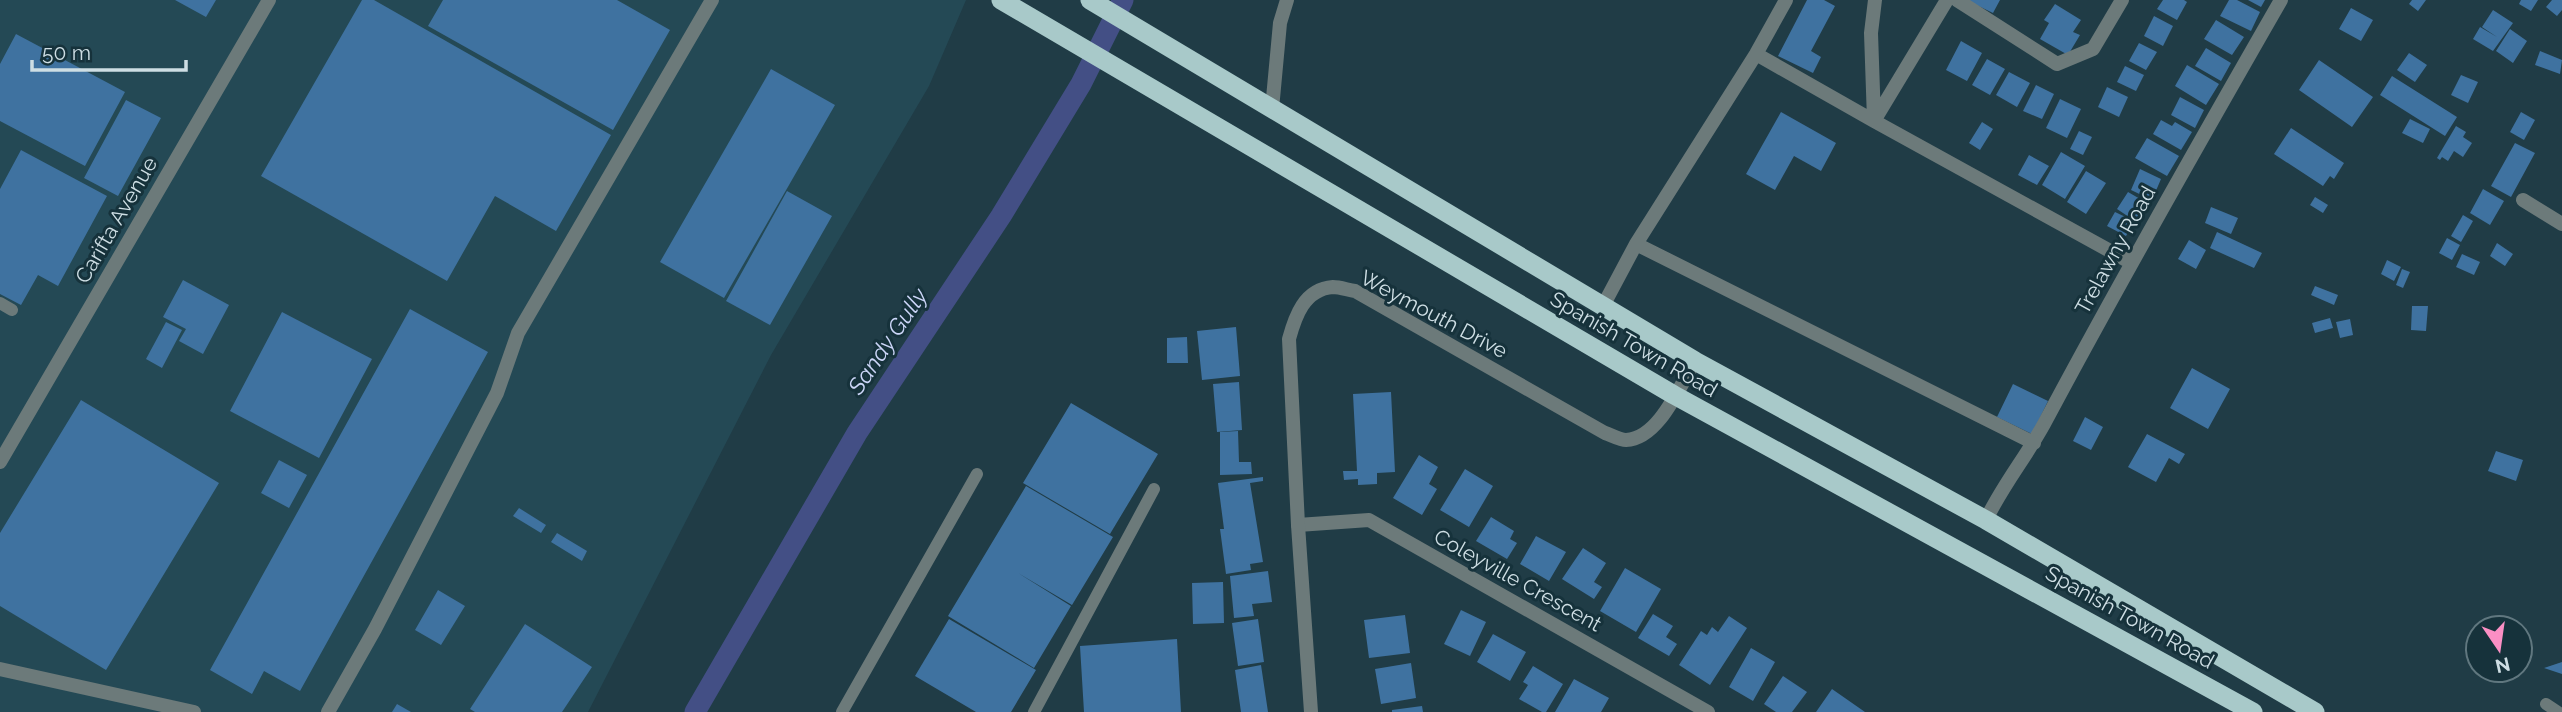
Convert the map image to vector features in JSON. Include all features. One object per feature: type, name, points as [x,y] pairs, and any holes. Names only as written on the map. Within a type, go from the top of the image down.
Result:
[{"type":"highway","name":"Spanish Town Road","points":[[1001,0],[1674,395],[2235,705],[2253,712]]},
{"type":"highway","name":"Spanish Town Road","points":[[1090,0],[1695,360],[1986,520],[2315,712]]},
{"type":"street","name":"Carifta Avenue","points":[[0,462],[269,0]]},
{"type":"street","points":[[328,712],[375,629],[497,393],[518,333],[712,0]]},
{"type":"street","points":[[1272,109],[1280,23],[1287,0]]},
{"type":"street","points":[[1604,306],[1636,244],[1756,54],[1786,0]]},
{"type":"street","points":[[1874,121],[1871,33],[1875,0]]},
{"type":"street","points":[[1874,121],[1947,0]]},
{"type":"street","points":[[1957,0],[2057,64],[2094,49],[2122,0]]},
{"type":"street","name":"Trelawny Road","points":[[1986,520],[2034,443],[2130,262],[2281,0]]},
{"type":"street","points":[[1756,54],[2130,262]]},
{"type":"street","points":[[2524,200],[2562,224]]},
{"type":"street","points":[[1636,244],[2034,443]]},
{"type":"street","name":"Weymouth Drive","points":[[1311,712],[1297,525],[1289,339],[1296,313],[1311,295],[1332,287],[1355,291],[1605,433],[1625,440],[1646,433],[1661,419],[1695,360]]},
{"type":"street","name":"Coleyville Crescent","points":[[1297,525],[1369,520],[1708,712]]},
{"type":"street","points":[[0,669],[194,712]]},
{"type":"lane","points":[[0,303],[12,310]]},
{"type":"lane","points":[[842,712],[977,474]]},
{"type":"lane","points":[[1034,712],[1154,489]]},
{"type":"lane","points":[[2546,704],[2558,712]]},
{"type":"shaded area","points":[[0,0],[966,0],[929,86],[771,355],[588,712],[0,712]]},
{"type":"building","points":[[175,0],[216,0],[206,17]]},
{"type":"building","points":[[362,0],[374,0],[611,135],[556,231],[495,196],[447,281],[261,176]]},
{"type":"building","points":[[443,0],[617,0],[670,30],[613,130],[428,26]]},
{"type":"building","points":[[1807,0],[1824,0],[1835,6],[1811,51],[1821,57],[1813,73],[1778,56]]},
{"type":"building","points":[[1966,0],[2000,0],[1993,13]]},
{"type":"building","points":[[2163,0],[2187,2],[2177,20],[2157,9]]},
{"type":"building","points":[[2229,0],[2237,0],[2260,12],[2251,31],[2220,16]]},
{"type":"building","points":[[2248,0],[2265,0],[2261,7]]},
{"type":"building","points":[[2412,0],[2426,0],[2418,11],[2409,4]]},
{"type":"building","points":[[2521,0],[2538,0],[2531,11],[2519,4]]},
{"type":"building","points":[[2552,0],[2562,0],[2562,10],[2557,16],[2546,7]]},
{"type":"building","points":[[2055,4],[2081,20],[2073,32],[2080,35],[2068,55],[2040,39],[2049,23],[2044,20]]},
{"type":"building","points":[[2351,8],[2373,20],[2361,41],[2339,29]]},
{"type":"building","points":[[2493,10],[2513,23],[2493,51],[2473,39],[2480,27],[2497,37],[2482,27]]},
{"type":"building","points":[[2154,16],[2173,26],[2163,46],[2144,36]]},
{"type":"building","points":[[2216,20],[2244,37],[2232,55],[2204,39]]},
{"type":"building","points":[[2510,29],[2527,41],[2513,63],[2496,51]]},
{"type":"building","points":[[16,34],[125,92],[85,166],[0,121],[0,64]]},
{"type":"building","points":[[1961,41],[1982,53],[1967,81],[1946,70]]},
{"type":"building","points":[[2139,43],[2157,52],[2146,70],[2129,61]]},
{"type":"building","points":[[2206,48],[2231,63],[2221,81],[2195,66]]},
{"type":"building","points":[[2540,51],[2562,60],[2560,74],[2535,65]]},
{"type":"building","points":[[2409,53],[2427,65],[2415,82],[2397,70]]},
{"type":"building","points":[[1987,59],[2005,69],[1990,95],[1972,85]]},
{"type":"building","points":[[2319,60],[2373,97],[2352,127],[2299,90]]},
{"type":"building","points":[[2187,65],[2219,84],[2206,105],[2175,86]]},
{"type":"building","points":[[2125,66],[2144,75],[2136,91],[2117,82]]},
{"type":"building","points":[[771,69],[835,105],[724,298],[660,262]]},
{"type":"building","points":[[2009,72],[2030,83],[2017,107],[1996,95]]},
{"type":"building","points":[[2461,75],[2478,82],[2468,103],[2451,95]]},
{"type":"building","points":[[2392,76],[2457,117],[2445,136],[2380,95]]},
{"type":"building","points":[[2036,85],[2054,94],[2042,119],[2023,111]]},
{"type":"building","points":[[2107,87],[2128,97],[2119,117],[2098,107]]},
{"type":"building","points":[[2180,97],[2204,110],[2195,128],[2171,115]]},
{"type":"building","points":[[2060,99],[2081,109],[2067,138],[2046,128]]},
{"type":"building","points":[[126,100],[161,118],[118,196],[84,178]]},
{"type":"building","points":[[1781,112],[1836,143],[1821,171],[1794,156],[1775,190],[1746,174]]},
{"type":"building","points":[[2521,112],[2535,120],[2524,140],[2510,132]]},
{"type":"building","points":[[2410,119],[2430,129],[2423,143],[2402,133]]},
{"type":"building","points":[[2161,120],[2172,126],[2175,122],[2192,132],[2181,150],[2153,134]]},
{"type":"building","points":[[1982,122],[1993,129],[1980,150],[1969,143]]},
{"type":"building","points":[[2456,126],[2466,132],[2463,137],[2472,143],[2463,157],[2454,151],[2448,161],[2442,157],[2440,160],[2437,158]]},
{"type":"building","points":[[2291,128],[2344,163],[2334,179],[2330,176],[2323,186],[2274,154]]},
{"type":"building","points":[[2079,131],[2092,137],[2083,155],[2070,149]]},
{"type":"building","points":[[2147,138],[2179,156],[2167,176],[2135,158]]},
{"type":"building","points":[[2515,143],[2535,153],[2511,197],[2491,186]]},
{"type":"building","points":[[21,150],[107,196],[58,286],[38,275],[21,305],[0,294],[0,189]]},
{"type":"building","points":[[2061,152],[2085,166],[2065,199],[2042,185]]},
{"type":"building","points":[[2029,155],[2049,166],[2037,185],[2018,175]]},
{"type":"building","points":[[2140,169],[2161,179],[2152,200],[2131,190]]},
{"type":"building","points":[[2086,171],[2106,183],[2086,214],[2067,202]]},
{"type":"building","points":[[2483,189],[2504,201],[2490,225],[2470,213]]},
{"type":"building","points":[[787,191],[832,216],[770,325],[726,301]]},
{"type":"building","points":[[2128,192],[2147,203],[2135,221],[2117,209]]},
{"type":"building","points":[[2315,197],[2328,205],[2323,213],[2310,205]]},
{"type":"building","points":[[2211,207],[2238,218],[2231,234],[2205,223]]},
{"type":"building","points":[[2115,212],[2134,221],[2126,236],[2107,226]]},
{"type":"building","points":[[2463,215],[2473,221],[2461,242],[2451,236]]},
{"type":"building","points":[[2217,232],[2262,253],[2254,268],[2210,248]]},
{"type":"building","points":[[2447,238],[2460,245],[2452,260],[2439,253]]},
{"type":"building","points":[[2189,240],[2206,250],[2196,269],[2178,259]]},
{"type":"building","points":[[2497,243],[2513,254],[2505,266],[2490,256]]},
{"type":"building","points":[[2462,254],[2480,262],[2474,275],[2456,267]]},
{"type":"building","points":[[2387,260],[2401,267],[2394,281],[2381,274]]},
{"type":"building","points":[[2402,269],[2410,272],[2403,288],[2396,285]]},
{"type":"building","points":[[183,280],[229,305],[203,354],[179,341],[186,329],[163,317]]},
{"type":"building","points":[[2315,286],[2338,295],[2334,305],[2311,295]]},
{"type":"building","points":[[2412,306],[2428,306],[2426,331],[2411,330]]},
{"type":"building","points":[[410,309],[488,352],[300,691],[264,671],[252,694],[210,670]]},
{"type":"building","points":[[282,312],[372,359],[319,458],[230,411]]},
{"type":"building","points":[[2330,318],[2333,328],[2315,333],[2312,323]]},
{"type":"building","points":[[2350,319],[2353,335],[2340,338],[2336,322]]},
{"type":"building","points":[[166,322],[182,330],[162,368],[146,359]]},
{"type":"building","points":[[1236,327],[1240,376],[1202,380],[1197,331]]},
{"type":"building","points":[[1187,337],[1188,363],[1167,363],[1167,338]]},
{"type":"building","points":[[2192,368],[2230,389],[2208,429],[2170,408]]},
{"type":"building","points":[[1239,382],[1242,430],[1217,432],[1213,384]]},
{"type":"building","points":[[2013,384],[2048,401],[2032,434],[1997,417]]},
{"type":"building","points":[[1391,392],[1395,472],[1377,473],[1377,484],[1358,485],[1358,479],[1344,480],[1343,471],[1357,471],[1353,394]]},
{"type":"building","points":[[81,400],[219,483],[106,670],[0,606],[0,533]]},
{"type":"building","points":[[1071,403],[1158,454],[1110,534],[1023,483]]},
{"type":"building","points":[[2085,417],[2103,427],[2091,450],[2073,441]]},
{"type":"building","points":[[1238,431],[1239,462],[1251,462],[1252,474],[1220,475],[1220,432]]},
{"type":"building","points":[[2147,434],[2185,454],[2179,464],[2169,458],[2156,482],[2128,467]]},
{"type":"building","points":[[2496,451],[2523,460],[2516,481],[2488,471]]},
{"type":"building","points":[[1419,455],[1438,467],[1429,484],[1437,489],[1422,515],[1393,498]]},
{"type":"building","points":[[279,460],[307,475],[289,508],[261,493]]},
{"type":"building","points":[[1465,469],[1493,486],[1469,527],[1440,510]]},
{"type":"building","points":[[1263,477],[1263,481],[1250,483],[1263,562],[1250,564],[1251,570],[1226,574],[1218,483]]},
{"type":"building","points":[[1026,486],[1113,537],[1072,605],[1018,573],[1071,606],[1034,668],[948,616]]},
{"type":"building","points":[[519,508],[546,525],[541,533],[513,516]]},
{"type":"building","points":[[1491,517],[1514,531],[1510,539],[1517,543],[1507,559],[1476,541]]},
{"type":"building","points":[[557,533],[587,551],[582,561],[551,542]]},
{"type":"building","points":[[1536,536],[1566,552],[1549,581],[1520,564]]},
{"type":"building","points":[[1583,548],[1606,563],[1594,582],[1602,587],[1594,599],[1562,579]]},
{"type":"building","points":[[1625,568],[1661,589],[1636,632],[1600,611]]},
{"type":"building","points":[[1268,571],[1272,602],[1252,604],[1254,616],[1234,618],[1230,576]]},
{"type":"building","points":[[1223,582],[1224,623],[1193,624],[1192,583]]},
{"type":"building","points":[[438,590],[465,606],[441,645],[415,630]]},
{"type":"building","points":[[1461,610],[1486,622],[1470,656],[1444,644]]},
{"type":"building","points":[[1653,614],[1673,626],[1666,637],[1677,644],[1669,656],[1638,638]]},
{"type":"building","points":[[1405,615],[1410,653],[1369,658],[1364,620]]},
{"type":"building","points":[[1729,616],[1747,628],[1710,685],[1679,665],[1701,631],[1707,635],[1712,627],[1718,632]]},
{"type":"building","points":[[949,619],[1036,670],[1011,712],[976,712],[915,676]]},
{"type":"building","points":[[1258,619],[1264,662],[1238,666],[1232,623]]},
{"type":"building","points":[[525,624],[592,667],[562,712],[475,712],[470,709]]},
{"type":"building","points":[[1493,634],[1526,652],[1510,681],[1477,662]]},
{"type":"building","points":[[1177,639],[1181,712],[1084,712],[1080,646]]},
{"type":"building","points":[[1751,648],[1775,662],[1753,701],[1729,687]]},
{"type":"building","points":[[2562,662],[2562,674],[2544,668]]},
{"type":"building","points":[[1411,663],[1416,698],[1381,704],[1375,669]]},
{"type":"building","points":[[1261,665],[1268,712],[1241,712],[1235,670]]},
{"type":"building","points":[[1533,666],[1563,684],[1546,712],[1519,699],[1528,685],[1523,682]]},
{"type":"building","points":[[1783,676],[1807,692],[1792,712],[1776,712],[1764,704]]},
{"type":"building","points":[[1574,679],[1609,698],[1601,712],[1555,712]]},
{"type":"building","points":[[1832,689],[1865,712],[1816,712]]},
{"type":"building","points":[[397,704],[411,712],[392,712]]},
{"type":"building","points":[[1422,706],[1423,712],[1392,712],[1392,710]]},
{"type":"waterway","name":"Sandy Gully","points":[[695,712],[857,433],[1001,216],[1081,84],[1123,0]]}]
